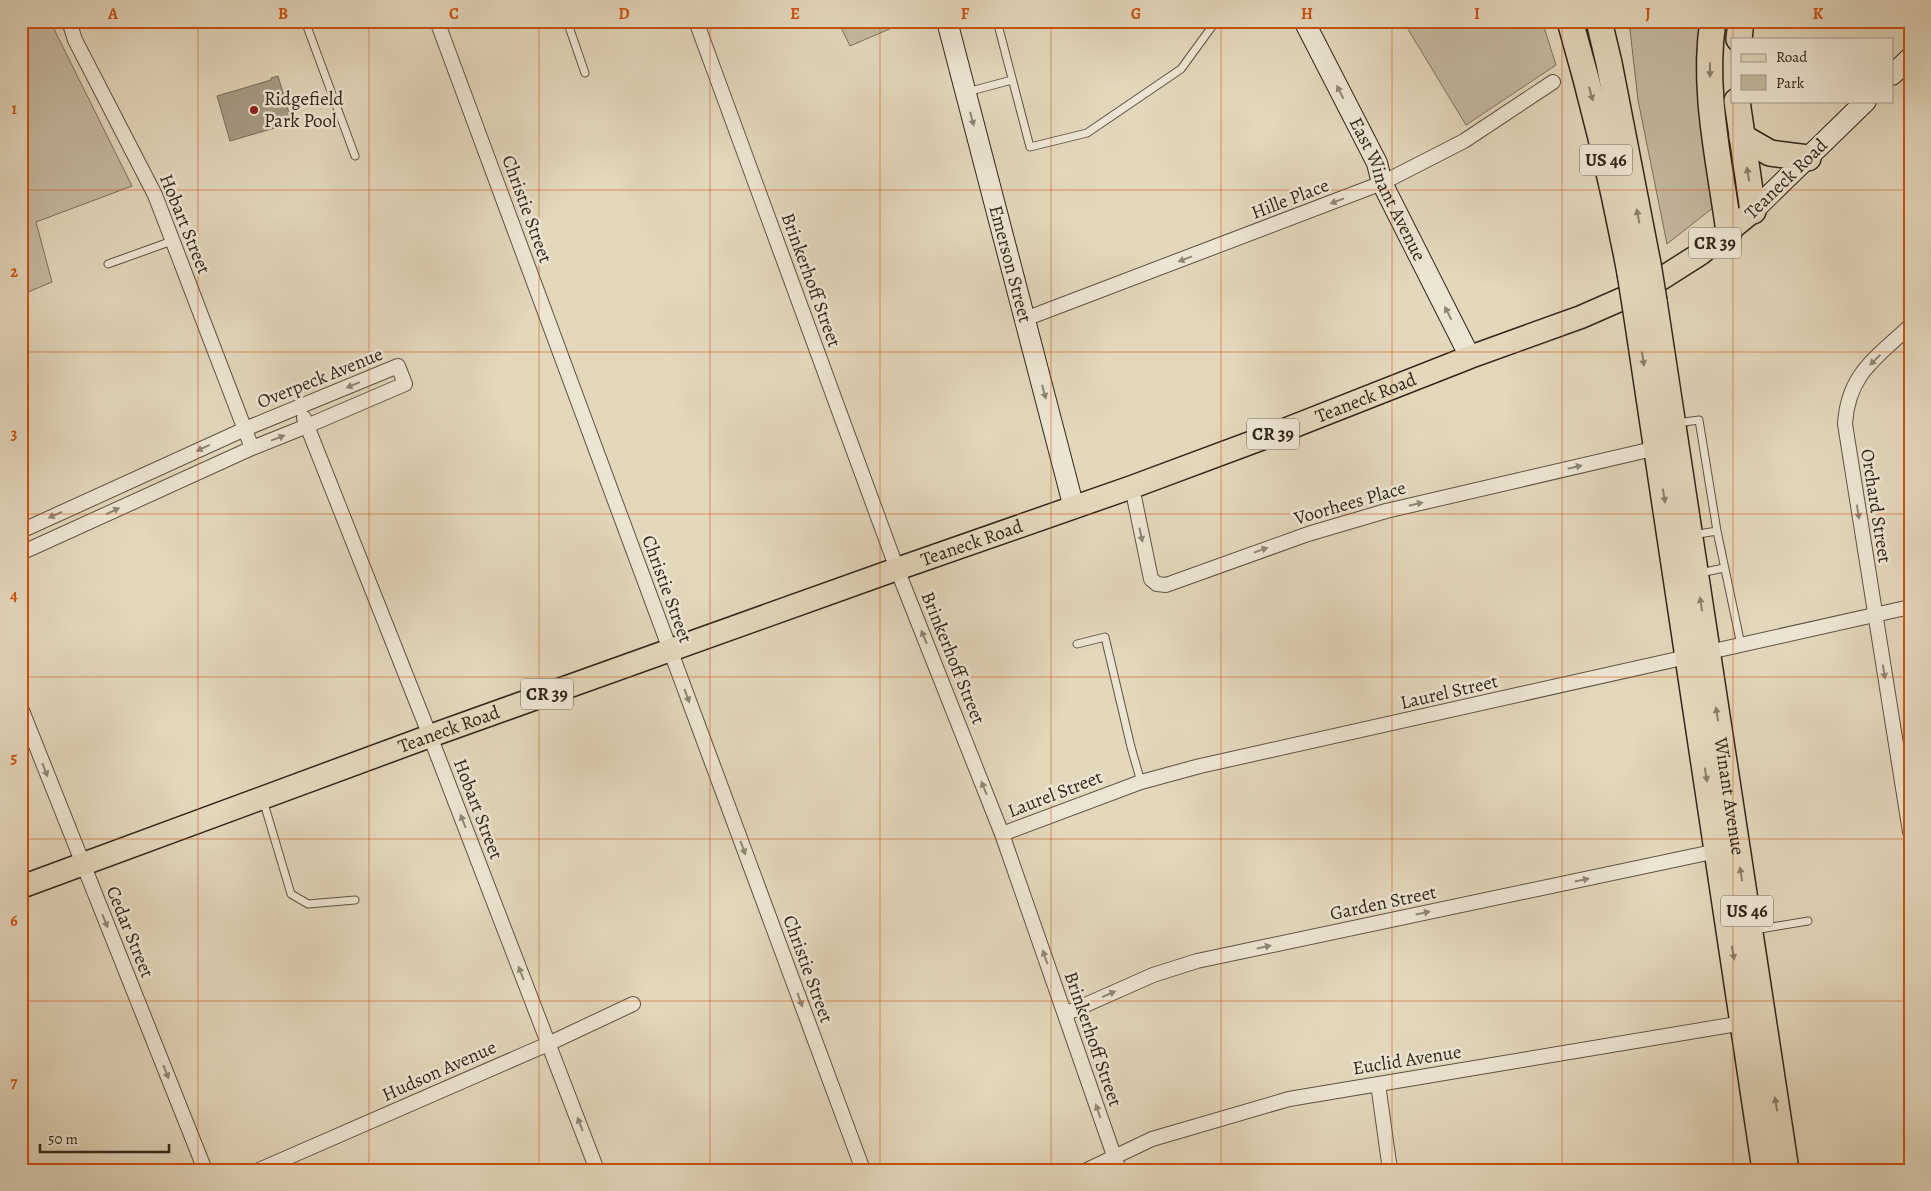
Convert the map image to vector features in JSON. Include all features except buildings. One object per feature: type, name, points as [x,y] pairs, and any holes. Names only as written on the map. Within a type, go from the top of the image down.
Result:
[{"type":"highway","points":[[1564,21],[1578,47]]},
{"type":"highway","name":"US 46","points":[[1570,21],[1613,189],[1639,269]]},
{"type":"highway","name":"US 46","points":[[1599,21],[1609,63],[1645,306],[1657,448]]},
{"type":"highway","points":[[1607,21],[1609,63]]},
{"type":"highway","points":[[1713,21],[1710,49],[1710,88],[1729,232]]},
{"type":"highway","points":[[1738,38],[1741,21]]},
{"type":"highway","points":[[1737,102],[1753,211]]},
{"type":"highway","points":[[1742,137],[1770,153],[1808,158]]},
{"type":"highway","name":"US 46","points":[[1645,306],[1674,424]]},
{"type":"highway","name":"Winant Avenue","points":[[1674,424],[1696,574],[1698,655],[1717,851],[1765,1170]]},
{"type":"highway","name":"Winant Avenue","points":[[1657,448],[1750,930],[1786,1153]]},
{"type":"main road","name":"Emerson Street","points":[[947,21],[1074,508]]},
{"type":"main road","points":[[954,21],[955,50]]},
{"type":"main road","name":"East Winant Avenue","points":[[1304,21],[1377,163],[1382,183],[1470,357]]},
{"type":"main road","points":[[1894,73],[1910,58]]},
{"type":"main road","name":"Teaneck Road","points":[[21,887],[430,736],[1132,487],[1581,316],[1644,289],[1700,254],[1753,211],[1865,102]]},
{"type":"street","name":"Hobart Street","points":[[69,21],[75,40],[155,195],[252,448]]},
{"type":"street","name":"Christie Street","points":[[437,21],[863,1170]]},
{"type":"street","name":"Brinkerhoff Street","points":[[696,21],[897,569],[1002,834],[1116,1163]]},
{"type":"street","name":"Hille Place","points":[[1025,320],[1382,183],[1464,141],[1553,82]]},
{"type":"street","name":"Orchard Street","points":[[1910,326],[1861,374],[1852,389],[1846,407],[1844,424],[1910,832]]},
{"type":"street","name":"Overpeck Avenue","points":[[21,530],[245,429],[398,366],[405,384],[252,448],[21,553]]},
{"type":"street","name":"Hobart Street","points":[[299,408],[430,736],[597,1170]]},
{"type":"street","name":"Voorhees Place","points":[[1132,487],[1151,579],[1157,584],[1166,585],[1300,536],[1386,511],[1657,448]]},
{"type":"street","points":[[74,507],[83,525]]},
{"type":"street","name":"Laurel Street","points":[[1002,834],[1141,782],[1200,766],[1910,607]]},
{"type":"street","name":"Cedar Street","points":[[21,708],[205,1170]]},
{"type":"street","name":"Garden Street","points":[[1065,1014],[1152,975],[1197,961],[1717,851]]},
{"type":"street","name":"Hudson Avenue","points":[[259,1170],[548,1044],[633,1004]]},
{"type":"street","name":"Euclid Avenue","points":[[1087,1170],[1116,1163],[1152,1139],[1289,1099],[1743,1024]]},
{"type":"street","points":[[1378,1084],[1390,1170]]},
{"type":"lane","points":[[305,21],[355,156]]},
{"type":"lane","points":[[566,21],[585,73]]},
{"type":"lane","points":[[997,21],[1030,147],[1087,133],[1181,69],[1216,21]]},
{"type":"lane","points":[[965,93],[1012,80]]},
{"type":"lane","points":[[108,264],[172,241]]},
{"type":"lane","points":[[1674,424],[1699,420],[1717,531],[1741,645]]},
{"type":"lane","points":[[1691,536],[1717,531]]},
{"type":"lane","points":[[1696,574],[1724,568]]},
{"type":"lane","points":[[1077,644],[1105,637],[1141,782]]},
{"type":"lane","points":[[263,798],[292,894],[308,904],[355,900]]},
{"type":"lane","points":[[1750,930],[1808,921]]},
{"type":"green space","points":[[21,21],[50,21],[132,186],[36,222],[52,282],[21,295]]},
{"type":"green space","points":[[838,21],[908,21],[850,46]]},
{"type":"green space","points":[[1403,21],[1542,21],[1556,65],[1466,125]]},
{"type":"green space","points":[[1629,21],[1701,21],[1714,207],[1667,244],[1638,100]]},
{"type":"shaded area","name":"Ridgefield Park Pool","points":[[278,76],[292,123],[230,141],[217,96],[271,80],[271,78]]},
{"type":"place","name":"Ridgefield Park Pool","points":[[254,110]]}]
